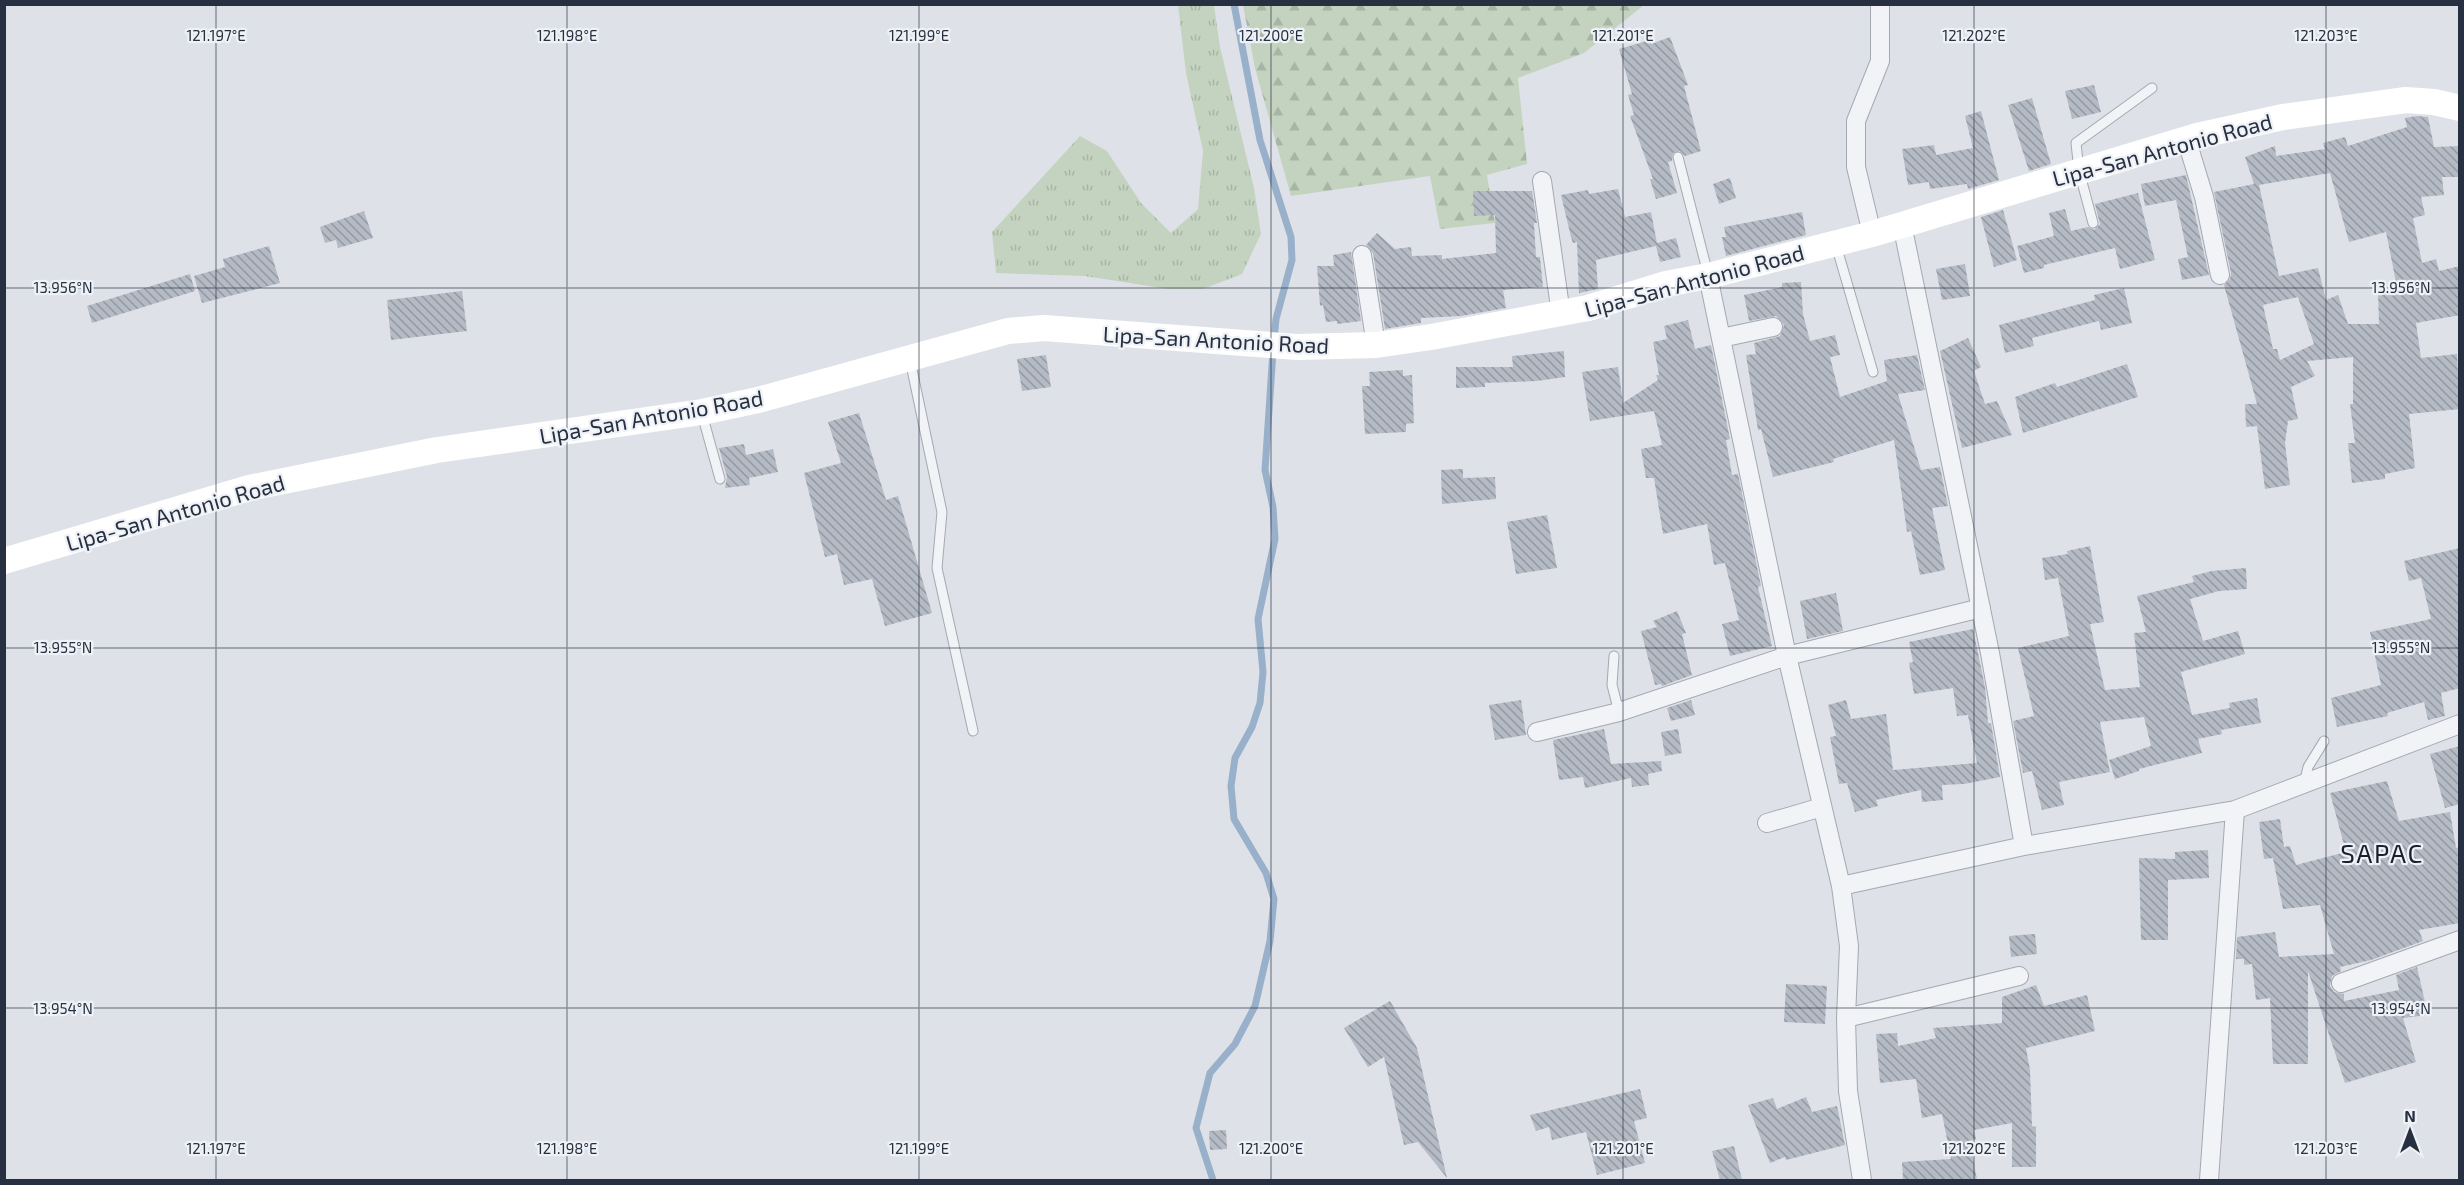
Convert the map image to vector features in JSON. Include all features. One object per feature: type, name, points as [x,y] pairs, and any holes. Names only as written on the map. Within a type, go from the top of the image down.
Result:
[{"type":"main road","name":"Lipa-San Antonio Road","points":[[4,561],[249,488],[437,450],[702,412],[758,400],[1008,331],[1044,328],[1251,346],[1297,347],[1376,345],[1502,326],[1562,314],[1666,284],[1708,276],[1872,234],[2186,138],[2283,117],[2406,100],[2434,102],[2460,108]]},
{"type":"street","points":[[1872,234],[1856,167],[1856,121],[1881,61],[1880,4]]},
{"type":"street","points":[[2186,138],[2204,196],[2220,275]]},
{"type":"street","points":[[1542,181],[1562,314]]},
{"type":"street","points":[[1902,224],[1981,608],[2024,846]]},
{"type":"street","points":[[1362,255],[1376,345]]},
{"type":"street","points":[[1708,276],[1787,656],[1841,886],[1849,946],[1846,1018],[1848,1091],[1860,1180]]},
{"type":"street","points":[[1721,338],[1773,327]]},
{"type":"street","points":[[1537,732],[1619,712],[1787,656],[1981,608]]},
{"type":"street","points":[[1841,886],[2024,846],[2235,810],[2460,724]]},
{"type":"street","points":[[1767,823],[1822,807]]},
{"type":"street","points":[[2209,1180],[2235,810]]},
{"type":"street","points":[[2341,983],[2460,940]]},
{"type":"street","points":[[1846,1018],[2019,976]]},
{"type":"lane","points":[[2093,223],[2079,171],[2076,143],[2152,88]]},
{"type":"lane","points":[[1678,157],[1708,276]]},
{"type":"lane","points":[[1835,243],[1873,372]]},
{"type":"lane","points":[[910,358],[942,512],[937,568],[973,731]]},
{"type":"lane","points":[[702,412],[720,479]]},
{"type":"lane","points":[[1614,657],[1612,685],[1619,712]]},
{"type":"lane","points":[[2304,784],[2308,767],[2324,741]]},
{"type":"green space","points":[[1178,5],[1214,5],[1220,47],[1254,188],[1261,234],[1242,274],[1203,289],[1168,289],[1085,276],[996,273],[992,232],[1080,136],[1107,151],[1141,203],[1171,233],[1198,209],[1203,151],[1186,73]]},
{"type":"green space","points":[[1243,5],[1644,5],[1584,53],[1518,78],[1527,164],[1487,175],[1495,223],[1440,229],[1430,176],[1291,196],[1255,68]]},
{"type":"building","points":[[1670,37],[1688,85],[1684,86],[1701,151],[1685,156],[1680,151],[1673,153],[1672,161],[1668,162],[1677,193],[1656,199],[1650,179],[1653,179],[1630,116],[1634,115],[1628,95],[1632,94],[1619,49],[1650,40],[1651,44]]},
{"type":"building","points":[[2094,85],[2101,112],[2072,119],[2065,91]]},
{"type":"building","points":[[2032,98],[2051,164],[2029,171],[2008,105]]},
{"type":"building","points":[[1981,111],[1999,180],[1968,189],[1967,184],[1930,189],[1929,182],[1908,185],[1902,149],[1934,145],[1936,155],[1973,148],[1965,116]]},
{"type":"building","points":[[2428,117],[2434,147],[2460,146],[2460,177],[2442,177],[2444,195],[2421,197],[2425,215],[2413,218],[2422,263],[2436,259],[2439,271],[2460,266],[2460,315],[2416,323],[2421,358],[2457,354],[2460,409],[2409,414],[2415,468],[2385,474],[2385,479],[2352,483],[2348,443],[2355,443],[2350,404],[2353,404],[2353,357],[2307,361],[2315,376],[2291,387],[2298,419],[2288,421],[2285,443],[2290,485],[2265,489],[2257,426],[2246,427],[2245,404],[2257,404],[2224,285],[2230,279],[2231,273],[2214,192],[2254,184],[2245,157],[2275,146],[2276,156],[2325,149],[2323,143],[2345,137],[2348,146],[2407,127],[2405,118]],"holes":[[[2330,173],[2349,242],[2386,232],[2398,292],[2378,293],[2379,324],[2348,324],[2338,295],[2326,300],[2318,268],[2279,276],[2259,185]],[[2298,297],[2314,344],[2280,360],[2277,349],[2273,349],[2263,305]]]},
{"type":"building","points":[[2186,175],[2209,275],[2182,280],[2178,259],[2188,257],[2176,200],[2145,206],[2141,184]]},
{"type":"building","points":[[1730,178],[1736,198],[1719,204],[1713,184]]},
{"type":"building","points":[[1618,189],[1625,217],[1651,212],[1657,243],[1676,238],[1681,257],[1660,262],[1656,246],[1596,260],[1598,289],[1579,293],[1577,242],[1573,243],[1561,195],[1588,190],[1589,194]]},
{"type":"building","points":[[1473,191],[1532,191],[1537,223],[1534,223],[1536,257],[1540,257],[1543,287],[1503,290],[1506,308],[1461,316],[1421,318],[1421,323],[1385,329],[1373,253],[1366,245],[1377,233],[1395,249],[1411,247],[1412,256],[1442,255],[1442,259],[1496,253],[1495,215],[1474,216]]},
{"type":"building","points":[[2138,193],[2155,260],[2120,269],[2115,248],[2044,265],[2044,268],[2024,273],[2017,246],[2054,236],[2049,213],[2065,209],[2071,231],[2088,227],[2094,230],[2100,224],[2095,204]]},
{"type":"building","points":[[2003,210],[2017,260],[1994,267],[1981,217]]},
{"type":"building","points":[[364,211],[373,238],[338,248],[336,240],[325,243],[320,227]]},
{"type":"building","points":[[1802,212],[1806,235],[1726,256],[1722,237],[1726,237],[1724,227]]},
{"type":"building","points":[[269,246],[280,283],[202,303],[194,276],[225,267],[223,259]]},
{"type":"building","points":[[1351,252],[1361,321],[1337,324],[1337,321],[1326,322],[1323,305],[1320,306],[1317,266],[1334,266],[1333,255]]},
{"type":"building","points":[[1965,264],[1970,296],[1942,300],[1936,269]]},
{"type":"building","points":[[190,274],[195,291],[92,323],[87,306]]},
{"type":"building","points":[[1801,282],[1803,314],[1810,341],[1835,335],[1840,355],[1830,357],[1840,397],[1887,381],[1884,360],[1917,355],[1925,390],[1898,394],[1921,470],[1940,467],[1948,506],[1932,508],[1945,570],[1920,575],[1911,531],[1907,532],[1894,440],[1833,459],[1834,462],[1773,477],[1761,429],[1758,430],[1746,355],[1756,354],[1754,343],[1780,336],[1784,325],[1776,316],[1749,321],[1744,295],[1782,287],[1782,283]]},
{"type":"building","points":[[2124,288],[2132,323],[2101,330],[2099,321],[2032,338],[2034,346],[2005,353],[1999,325],[2095,300],[2094,295]]},
{"type":"building","points":[[462,291],[467,331],[391,340],[387,300]]},
{"type":"building","points":[[1688,320],[1695,349],[1711,345],[1730,439],[1726,440],[1732,475],[1738,474],[1761,586],[1758,587],[1772,646],[1730,656],[1722,624],[1739,620],[1725,563],[1714,565],[1707,524],[1663,534],[1654,478],[1646,478],[1641,449],[1662,445],[1654,411],[1590,421],[1582,372],[1618,367],[1623,403],[1658,380],[1653,342],[1667,339],[1664,326]]},
{"type":"building","points":[[1968,338],[1981,367],[1974,371],[1985,404],[1997,401],[2012,435],[1962,448],[1940,351]]},
{"type":"building","points":[[1564,351],[1565,377],[1537,381],[1485,383],[1485,387],[1456,388],[1456,367],[1513,367],[1512,356]]},
{"type":"building","points":[[1046,355],[1051,387],[1022,391],[1017,359]]},
{"type":"building","points":[[2127,364],[2138,397],[2023,433],[2015,397],[2055,383],[2057,387]]},
{"type":"building","points":[[1403,370],[1403,376],[1412,375],[1414,423],[1406,424],[1406,432],[1365,434],[1362,386],[1370,386],[1369,372]]},
{"type":"building","points":[[859,413],[886,500],[898,496],[932,613],[885,626],[872,579],[844,585],[837,554],[825,557],[804,473],[841,463],[828,422]]},
{"type":"building","points":[[744,444],[746,455],[773,449],[778,472],[749,478],[750,485],[725,488],[727,477],[719,448]]},
{"type":"building","points":[[1463,469],[1463,478],[1495,477],[1496,499],[1442,504],[1441,470]]},
{"type":"building","points":[[1547,515],[1557,568],[1516,574],[1507,522]]},
{"type":"building","points":[[2090,546],[2104,622],[2090,624],[2105,690],[2140,687],[2134,633],[2146,632],[2137,596],[2194,582],[2192,576],[2212,571],[2246,568],[2247,589],[2219,591],[2190,599],[2203,641],[2238,631],[2245,654],[2181,672],[2192,715],[2230,708],[2229,703],[2257,698],[2261,723],[2221,730],[2222,734],[2198,739],[2202,753],[2139,769],[2139,771],[2115,779],[2109,760],[2151,746],[2144,717],[2100,722],[2110,772],[2059,782],[2064,805],[2042,810],[2032,771],[2023,773],[2013,721],[2034,716],[2018,648],[2069,636],[2058,578],[2045,580],[2042,558],[2068,554],[2067,551]]},
{"type":"building","points":[[2460,548],[2460,688],[2441,693],[2445,716],[2428,720],[2424,702],[2387,713],[2388,716],[2337,727],[2331,698],[2381,685],[2370,632],[2431,619],[2421,578],[2409,581],[2404,561]]},
{"type":"building","points":[[1836,593],[1843,631],[1807,639],[1800,601]]},
{"type":"building","points":[[1677,611],[1686,633],[1682,634],[1692,675],[1662,686],[1661,684],[1655,685],[1641,631],[1657,627],[1653,621]]},
{"type":"building","points":[[1973,629],[1985,687],[1988,723],[1991,723],[2000,777],[1964,784],[1942,785],[1943,800],[1922,802],[1921,790],[1876,800],[1878,806],[1855,812],[1847,783],[1839,784],[1830,737],[1836,736],[1828,705],[1846,700],[1851,719],[1886,714],[1893,770],[1977,763],[1968,715],[1957,716],[1953,688],[1914,694],[1909,663],[1913,662],[1909,642]]},
{"type":"building","points":[[1521,700],[1526,735],[1495,740],[1489,705]]},
{"type":"building","points":[[1691,700],[1695,715],[1671,721],[1667,708]]},
{"type":"building","points":[[1604,729],[1611,764],[1661,761],[1662,771],[1648,774],[1649,785],[1632,787],[1631,778],[1585,788],[1583,777],[1559,780],[1553,740]]},
{"type":"building","points":[[1678,729],[1682,753],[1665,756],[1661,732]]},
{"type":"building","points":[[2460,746],[2460,804],[2445,808],[2430,754]]},
{"type":"building","points":[[2387,781],[2399,821],[2450,812],[2456,848],[2460,847],[2460,923],[2419,930],[2423,941],[2371,960],[2340,967],[2341,971],[2332,976],[2330,986],[2334,992],[2344,994],[2344,1001],[2399,990],[2396,975],[2417,967],[2428,1015],[2403,1018],[2416,1062],[2345,1083],[2308,971],[2308,1064],[2273,1064],[2270,998],[2256,1000],[2252,964],[2244,965],[2244,959],[2236,959],[2237,937],[2275,932],[2279,957],[2334,954],[2320,905],[2283,909],[2273,858],[2264,859],[2259,822],[2280,819],[2284,847],[2290,846],[2296,865],[2346,852],[2330,793]]},
{"type":"building","points":[[2208,850],[2209,878],[2168,880],[2168,940],[2141,940],[2139,858],[2175,859],[2175,852]]},
{"type":"building","points":[[2035,934],[2037,954],[2011,957],[2009,936]]},
{"type":"building","points":[[1786,984],[1827,986],[1825,1024],[1784,1022]]},
{"type":"building","points":[[2036,985],[2044,1006],[2087,995],[2095,1031],[2026,1048],[2030,1070],[2032,1126],[2036,1127],[2036,1167],[2012,1167],[2012,1123],[1974,1130],[1976,1139],[1970,1141],[1977,1180],[1903,1180],[1902,1162],[1951,1159],[1942,1114],[1922,1118],[1916,1079],[1880,1083],[1876,1034],[1897,1033],[1898,1046],[1936,1038],[1933,1028],[2002,1023],[2002,997]]},
{"type":"building","points":[[1390,1001],[1417,1048],[1447,1178],[1418,1142],[1404,1145],[1384,1057],[1368,1067],[1344,1028]]},
{"type":"building","points":[[1640,1089],[1647,1118],[1634,1121],[1645,1163],[1597,1175],[1586,1132],[1552,1140],[1549,1127],[1536,1131],[1530,1115]]},
{"type":"building","points":[[1806,1097],[1812,1112],[1837,1106],[1845,1145],[1786,1160],[1785,1157],[1770,1163],[1748,1105],[1773,1098],[1777,1109]]},
{"type":"building","points":[[1226,1130],[1227,1149],[1210,1150],[1209,1131]]},
{"type":"building","points":[[1734,1146],[1742,1180],[1720,1180],[1712,1151]]},
{"type":"waterway","points":[[1234,4],[1260,140],[1291,237],[1292,260],[1276,319],[1274,340]]},
{"type":"waterway","points":[[1213,1180],[1196,1128],[1210,1073],[1235,1044],[1255,1006],[1270,941],[1274,899],[1266,873],[1234,819],[1231,786],[1235,758],[1252,727],[1260,703],[1263,672],[1258,619],[1275,539],[1273,507],[1265,470],[1273,351]]},
{"type":"district","name":"SAPAC","points":[[2382,852]]}]
